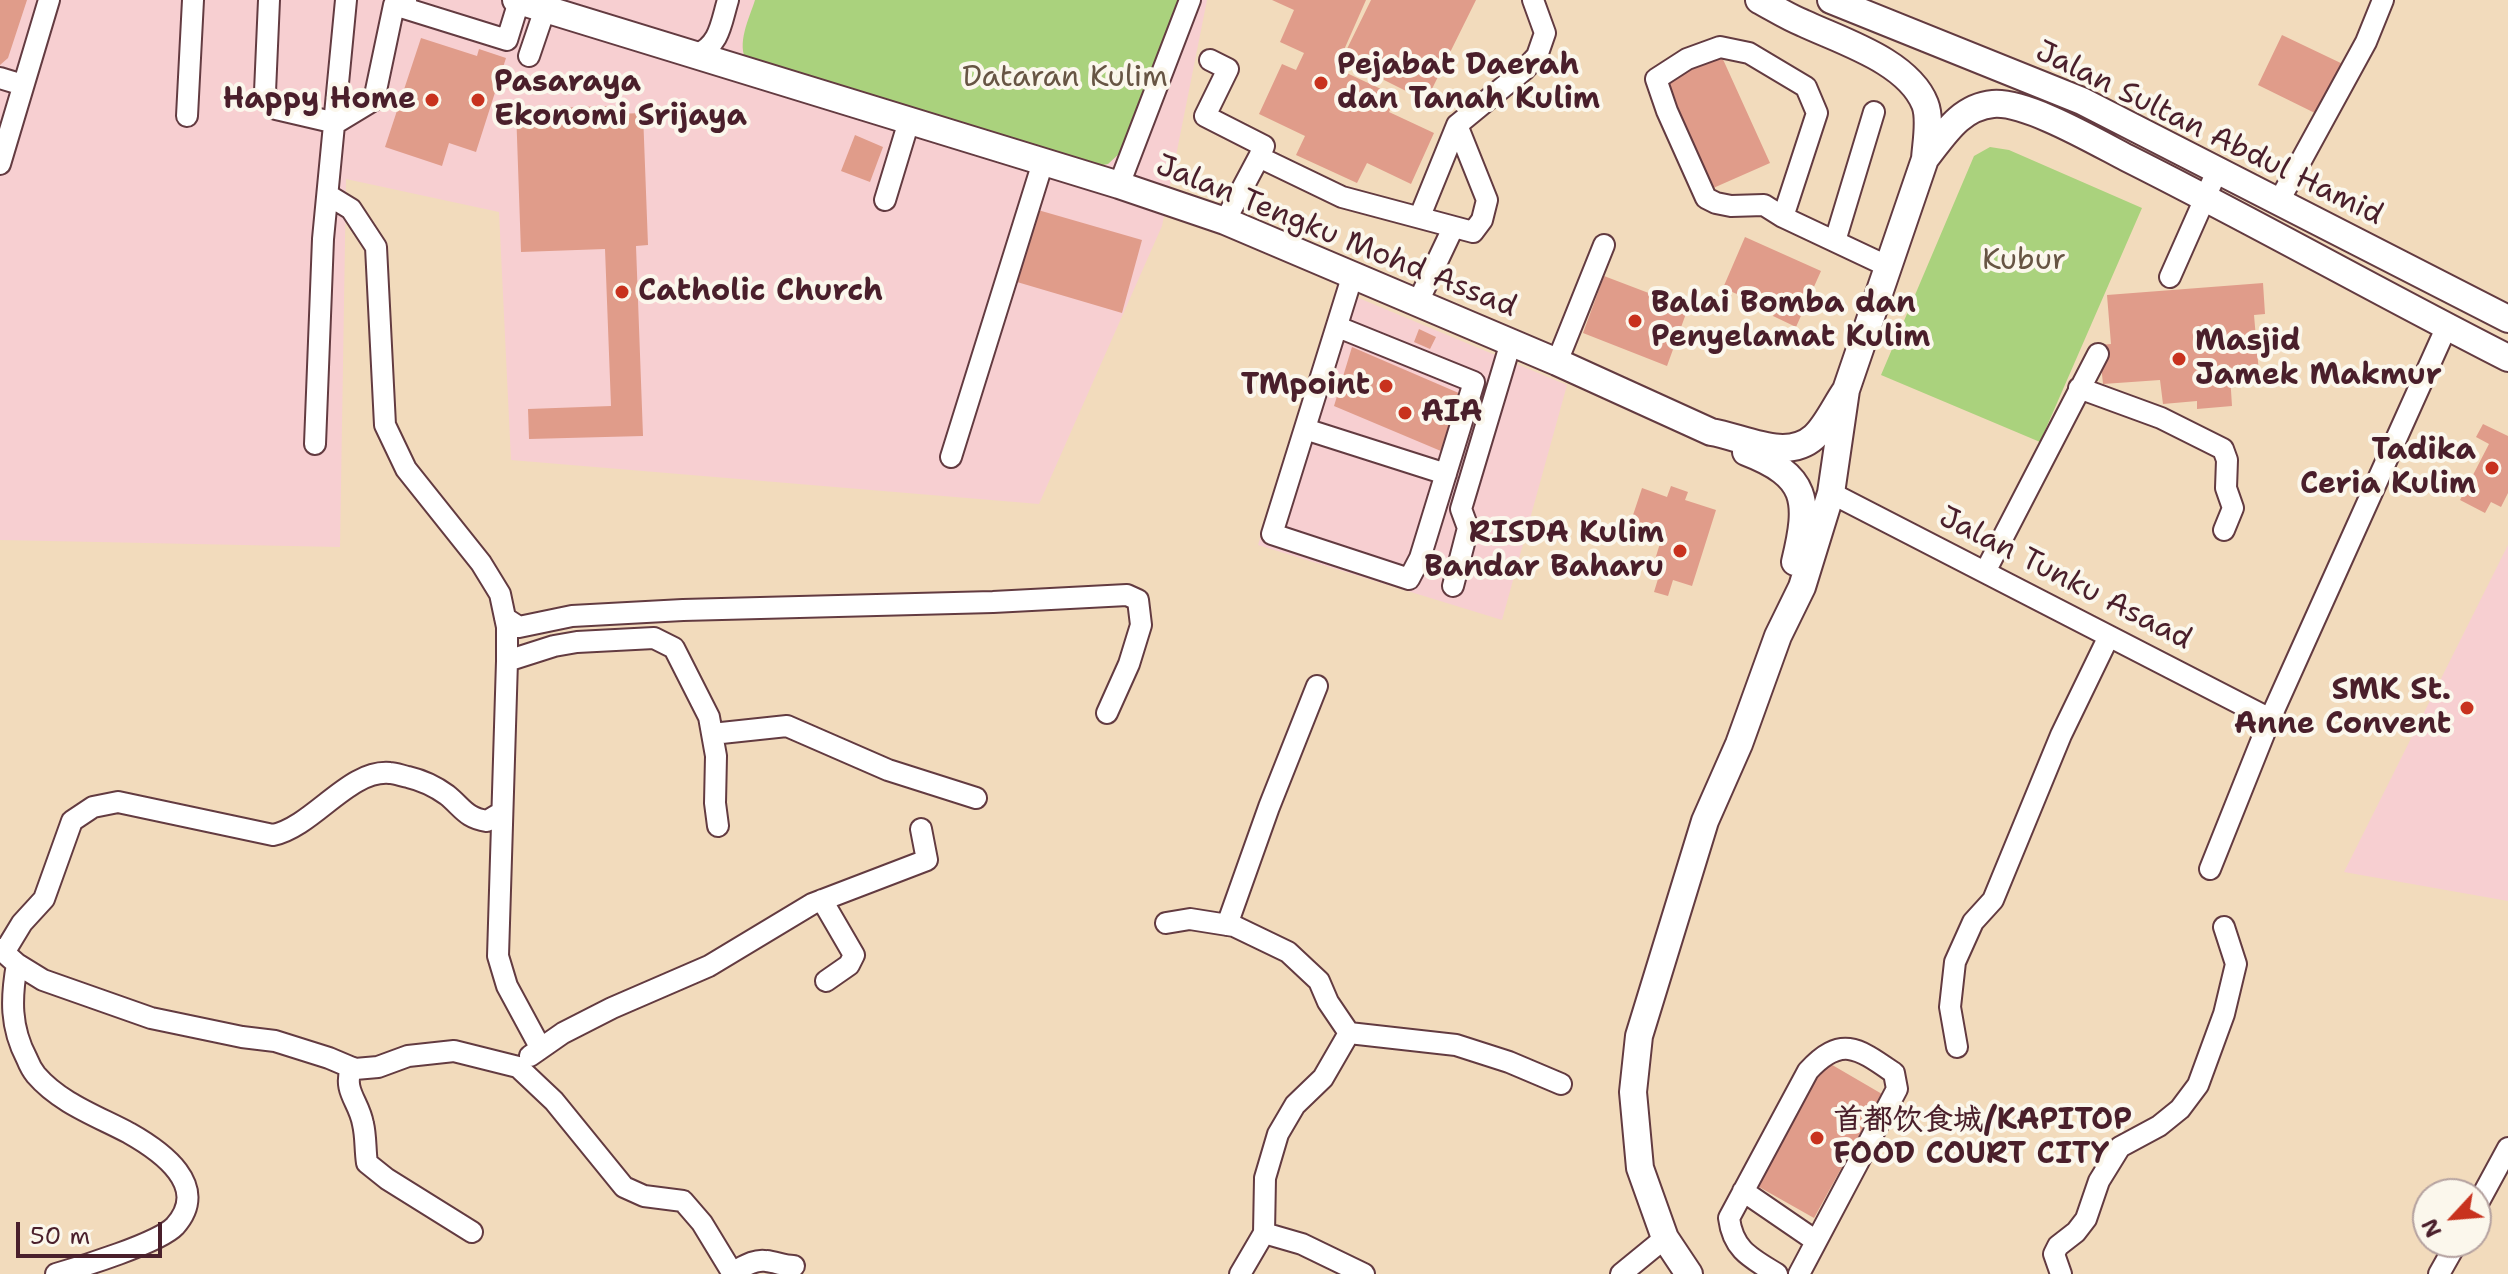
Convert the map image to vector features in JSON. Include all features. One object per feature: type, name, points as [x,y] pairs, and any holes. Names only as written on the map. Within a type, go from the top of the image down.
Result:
[{"type":"main road","name":"Jalan Tengku Mohd Assad","points":[[517,0],[545,9],[577,9],[696,55],[1119,185],[1225,221],[1511,342],[1711,432],[1725,444],[1760,457],[1783,470],[1799,489],[1802,525],[1778,636]]},
{"type":"main road","points":[[1689,1274],[1665,1238],[1640,1168],[1633,1092],[1639,1036],[1705,821],[1739,744],[1778,636],[1802,587],[1831,493],[1846,390],[1925,159],[1927,130],[1926,105],[1913,85],[1899,72],[1875,56],[1799,22],[1759,0]]},
{"type":"main road","name":"Jalan Sultan Abdul Hamid","points":[[1831,0],[2082,101],[2508,319]]},
{"type":"main road","name":"Jalan Sultan Abdul Hamid","points":[[1925,159],[1960,116],[1976,108],[1995,104],[2036,113],[2205,197],[2508,358]]},
{"type":"main road","name":"Jalan Tengku Mohd Assad","points":[[1711,432],[1733,435],[1778,449],[1793,448],[1815,436],[1846,390]]},
{"type":"street","points":[[0,164],[8,106],[23,85],[49,0]]},
{"type":"street","points":[[187,116],[193,0]]},
{"type":"street","points":[[269,0],[265,92],[276,109],[336,123],[374,100],[394,5],[405,4],[507,40],[517,0]]},
{"type":"street","points":[[315,444],[323,239],[346,0]]},
{"type":"street","points":[[696,55],[708,51],[715,41],[728,0]]},
{"type":"street","points":[[1119,185],[1190,0]]},
{"type":"street","points":[[1420,216],[1457,125],[1537,56],[1545,33],[1533,0]]},
{"type":"street","points":[[2279,201],[2366,42],[2383,0]]},
{"type":"street","points":[[529,56],[545,9]]},
{"type":"street","points":[[1783,217],[1817,113],[1806,87],[1749,53],[1720,47],[1687,59],[1656,79],[1706,198],[1731,206],[1764,205],[1783,217],[1887,266]]},
{"type":"street","points":[[1210,60],[1228,69],[1205,116],[1264,146],[1225,221]]},
{"type":"street","points":[[0,78],[23,85]]},
{"type":"street","points":[[1835,241],[1874,112]]},
{"type":"street","points":[[885,200],[909,121]]},
{"type":"street","points":[[1259,157],[1342,197],[1473,232],[1482,220],[1487,200],[1457,125]]},
{"type":"street","points":[[951,457],[1043,162]]},
{"type":"street","points":[[2170,277],[2217,171]]},
{"type":"street","points":[[328,195],[351,209],[376,247],[379,357],[385,425],[406,469],[481,563],[500,594],[506,622],[507,661],[498,956],[507,986],[540,1047]]},
{"type":"street","points":[[1418,302],[1453,228]]},
{"type":"street","points":[[1557,362],[1604,245]]},
{"type":"street","points":[[1338,327],[1474,382],[1420,558],[1409,579],[1272,534],[1353,274]]},
{"type":"street","points":[[2210,869],[2270,719],[2447,326]]},
{"type":"street","points":[[1453,586],[1468,528],[1461,509],[1511,342]]},
{"type":"street","points":[[1985,572],[2098,354]]},
{"type":"street","points":[[2079,388],[2161,418],[2223,449],[2227,460],[2226,488],[2233,508],[2224,530]]},
{"type":"street","points":[[1305,429],[1446,474]]},
{"type":"street","name":"Jalan Tunku Asaad","points":[[1831,493],[2270,719]]},
{"type":"street","points":[[506,622],[519,627],[572,616],[668,610],[978,603],[1127,595],[1138,600],[1140,618],[1129,664],[1107,713]]},
{"type":"street","points":[[1957,1047],[1950,1007],[1955,962],[1973,922],[1993,900],[2061,735],[2109,636]]},
{"type":"street","points":[[507,661],[566,644],[654,638],[674,648],[709,717],[716,756],[718,826]]},
{"type":"street","points":[[1227,925],[1317,686]]},
{"type":"street","points":[[712,734],[787,726],[888,770],[976,798]]},
{"type":"street","points":[[56,1274],[96,1263],[174,1227],[187,1206],[187,1186],[174,1165],[131,1134],[67,1101],[35,1074],[18,1042],[12,1017],[7,955],[22,923],[44,899],[72,821],[93,807],[118,802],[273,835],[286,832],[308,819],[353,783],[388,772],[418,780],[446,794],[475,819],[487,821],[502,812]]},
{"type":"street","points":[[518,1067],[540,1047],[612,1008],[709,966],[812,904],[927,860],[921,829]]},
{"type":"street","points":[[822,900],[854,955],[849,965],[826,981]]},
{"type":"street","points":[[1166,923],[1190,919],[1227,925],[1288,952],[1319,981],[1328,1002],[1349,1033],[1456,1045],[1509,1062],[1561,1084]]},
{"type":"street","points":[[2061,1274],[2054,1254],[2058,1246],[2076,1232],[2086,1219],[2099,1181],[2120,1147],[2159,1126],[2180,1109],[2198,1085],[2224,1014],[2236,964],[2224,927]]},
{"type":"street","points":[[7,955],[43,980],[151,1018],[275,1041],[351,1068],[378,1067],[408,1056],[454,1051],[518,1067],[554,1101],[624,1187],[644,1196],[683,1201],[733,1273],[751,1262],[763,1260],[794,1266]]},
{"type":"street","points":[[1240,1274],[1264,1233],[1265,1178],[1278,1134],[1295,1105],[1323,1078],[1349,1033]]},
{"type":"street","points":[[1777,1274],[1745,1255],[1731,1234],[1729,1218],[1808,1071],[1824,1053],[1846,1047],[1873,1058],[1894,1073],[1897,1089],[1799,1274]]},
{"type":"street","points":[[351,1068],[349,1089],[363,1121],[367,1163],[472,1232]]},
{"type":"street","points":[[2492,1178],[2508,1148]]},
{"type":"street","points":[[1743,1191],[1816,1241]]},
{"type":"street","points":[[1264,1233],[1302,1244],[1364,1274]]},
{"type":"street","points":[[1621,1274],[1665,1238]]},
{"type":"shaded area","points":[[0,0],[1207,0],[1162,226],[1039,504],[511,460],[499,212],[346,179],[340,547],[0,540]]},
{"type":"shaded area","points":[[1337,289],[1567,385],[1502,620],[1258,545]]},
{"type":"shaded area","name":"SMK St. Anne Convent","points":[[2508,545],[2508,901],[2344,872]]},
{"type":"green space","name":"Dataran Kulim","points":[[755,0],[1181,0],[1121,152],[1108,164],[1093,167],[747,62],[743,39]]},
{"type":"green space","name":"Kubur","points":[[1990,147],[2009,150],[2142,208],[2040,442],[1881,375],[1974,156]]},
{"type":"building","points":[[0,0],[27,0],[8,58],[0,65]]},
{"type":"building","name":"Pejabat Daerah dan Tanah Kulim","points":[[1272,0],[1366,0],[1336,68],[1396,96],[1389,112],[1434,133],[1411,184],[1367,163],[1357,183],[1296,155],[1305,136],[1259,114],[1282,64],[1296,70],[1304,53],[1280,42],[1294,10]]},
{"type":"building","points":[[1371,0],[1476,0],[1426,101],[1342,59]]},
{"type":"building","points":[[2282,35],[2347,66],[2323,117],[2258,85]]},
{"type":"building","name":"Happy Home","points":[[421,38],[477,56],[479,49],[506,58],[476,152],[449,143],[442,166],[385,147]]},
{"type":"building","points":[[1721,55],[1770,163],[1711,189],[1663,81]]},
{"type":"building","name":"Catholic Church","points":[[614,106],[614,114],[643,113],[648,245],[636,246],[643,436],[529,439],[528,409],[611,406],[605,249],[521,252],[516,109]]},
{"type":"building","points":[[855,135],[883,147],[870,182],[841,171]]},
{"type":"building","points":[[1038,210],[1142,240],[1122,313],[1017,282]]},
{"type":"building","points":[[1745,237],[1821,271],[1796,327],[1773,316],[1776,311],[1723,288]]},
{"type":"building","name":"Balai Bomba dan Penyelamat Kulim","points":[[1604,276],[1688,308],[1667,366],[1583,333]]},
{"type":"building","name":"Masjid Jamek Makmur","points":[[2263,283],[2265,314],[2254,315],[2259,373],[2230,375],[2232,406],[2197,409],[2197,401],[2163,404],[2160,380],[2103,384],[2099,345],[2111,344],[2107,295]]},
{"type":"building","points":[[1419,329],[1436,337],[1430,349],[1414,342]]},
{"type":"building","points":[[1352,347],[1468,397],[1448,454],[1334,406]]},
{"type":"building","name":"Tadika Ceria Kulim","points":[[2483,424],[2508,436],[2508,493],[2501,507],[2491,502],[2485,513],[2460,500],[2489,444],[2476,437]]},
{"type":"building","name":"RISDA Kulim Bandar Baharu","points":[[1671,486],[1688,492],[1685,500],[1716,510],[1692,586],[1673,580],[1668,596],[1654,592],[1661,569],[1653,566],[1662,537],[1629,527],[1642,488],[1667,497]]},
{"type":"building","name":"首都饮食城/KAPITOP FOOD COURT CITY","points":[[1822,1059],[1882,1094],[1814,1218],[1752,1183]]},
{"type":"place","name":"Pejabat Daerah dan Tanah Kulim","points":[[1321,83]]},
{"type":"place","name":"Happy Home","points":[[432,100]]},
{"type":"place","name":"Pasaraya Ekonomi Srijaya","points":[[478,100]]},
{"type":"place","name":"Catholic Church","points":[[622,292]]},
{"type":"place","name":"Balai Bomba dan Penyelamat Kulim","points":[[1635,321]]},
{"type":"place","name":"Masjid Jamek Makmur","points":[[2179,359]]},
{"type":"place","name":"TMpoint","points":[[1386,386]]},
{"type":"place","name":"AIA","points":[[1405,413]]},
{"type":"place","name":"Tadika Ceria Kulim","points":[[2492,468]]},
{"type":"place","name":"RISDA Kulim Bandar Baharu","points":[[1680,551]]},
{"type":"place","name":"SMK St. Anne Convent","points":[[2467,708]]},
{"type":"place","name":"首都饮食城/KAPITOP FOOD COURT CITY","points":[[1817,1138]]}]
